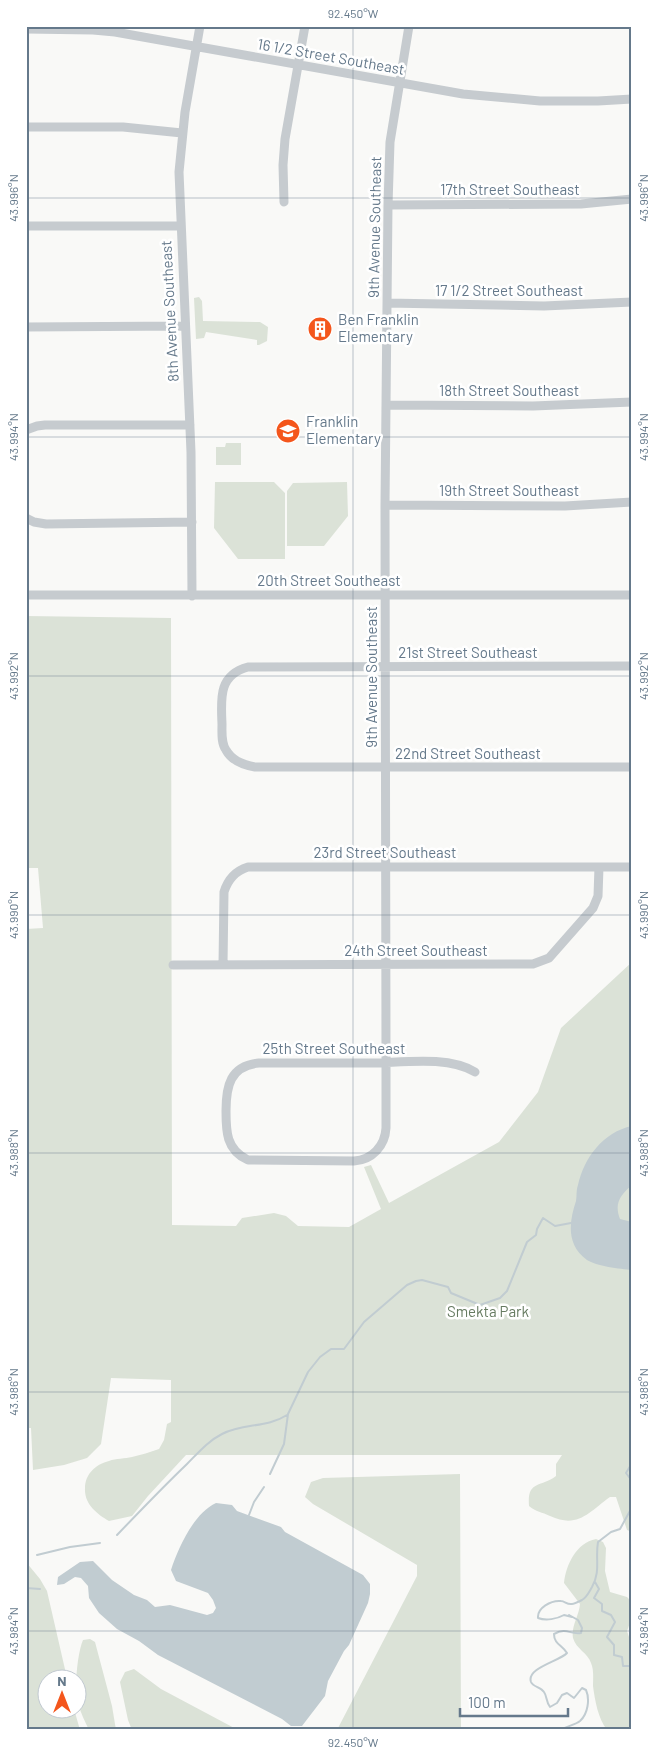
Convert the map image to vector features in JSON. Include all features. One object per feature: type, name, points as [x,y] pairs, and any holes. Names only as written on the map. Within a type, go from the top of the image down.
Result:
[{"type":"street","name":"8th Avenue Southeast","points":[[192,596],[190,426],[179,172],[182,133],[200,26]]},
{"type":"street","points":[[284,202],[284,146],[305,26]]},
{"type":"street","name":"9th Avenue Southeast","points":[[379,1148],[385,1133],[386,1063],[385,505],[388,205],[390,142],[409,26]]},
{"type":"street","name":"16 1/2 Street Southeast","points":[[26,30],[93,28],[400,84],[515,100],[570,102],[632,99]]},
{"type":"street","points":[[26,126],[123,127],[182,133]]},
{"type":"street","name":"17th Street Southeast","points":[[388,205],[581,204],[632,199]]},
{"type":"street","points":[[26,226],[180,226]]},
{"type":"street","name":"17 1/2 Street Southeast","points":[[387,303],[544,306],[632,302]]},
{"type":"street","points":[[26,326],[185,326]]},
{"type":"street","name":"18th Street Southeast","points":[[386,405],[533,406],[632,402]]},
{"type":"street","points":[[26,430],[45,425],[190,426]]},
{"type":"street","name":"19th Street Southeast","points":[[385,505],[565,506],[632,502]]},
{"type":"street","points":[[26,518],[34,522],[46,524],[192,522]]},
{"type":"street","name":"20th Street Southeast","points":[[26,595],[632,595]]},
{"type":"street","name":"21st Street Southeast","points":[[222,717],[223,688],[230,677],[241,669],[256,667],[632,666]]},
{"type":"street","name":"22nd Street Southeast","points":[[222,717],[222,742],[226,751],[233,759],[247,766],[385,768],[632,767]]},
{"type":"street","name":"23rd Street Southeast","points":[[223,965],[224,892],[227,882],[237,872],[254,867],[632,867]]},
{"type":"street","name":"24th Street Southeast","points":[[173,965],[526,964],[545,960],[593,908],[598,896],[599,867]]},
{"type":"street","name":"25th Street Southeast","points":[[379,1148],[366,1159],[357,1161],[248,1160],[236,1152],[230,1143],[226,1131],[226,1094],[229,1082],[236,1072],[252,1063],[448,1063],[464,1066],[475,1072]]},
{"type":"green space","points":[[199,297],[202,301],[203,321],[260,322],[268,327],[267,341],[257,345],[257,340],[206,332],[204,338],[196,339],[194,298]]},
{"type":"green space","points":[[226,443],[241,443],[241,465],[216,465],[216,447],[225,447]]},
{"type":"green space","points":[[215,482],[274,482],[285,493],[285,559],[238,559],[214,528]]},
{"type":"green space","points":[[347,482],[348,516],[324,546],[287,546],[287,491],[293,483]]},
{"type":"green space","name":"Smekta Park","points":[[26,616],[171,618],[172,1225],[236,1226],[242,1218],[274,1213],[286,1216],[298,1226],[349,1227],[381,1209],[364,1167],[371,1165],[389,1203],[499,1142],[538,1092],[561,1028],[632,962],[632,1532],[627,1530],[616,1497],[610,1497],[583,1517],[568,1521],[560,1520],[529,1506],[532,1488],[556,1476],[556,1464],[562,1455],[186,1455],[132,1516],[109,1521],[96,1512],[89,1504],[85,1494],[87,1478],[92,1470],[104,1462],[129,1458],[159,1449],[164,1440],[167,1424],[171,1422],[171,1380],[111,1378],[101,1444],[87,1458],[64,1465],[33,1470],[31,1428],[26,1428],[26,929],[43,928],[38,868],[26,868]]},
{"type":"green space","points":[[460,1474],[461,1730],[337,1730],[417,1576],[417,1565],[313,1504],[305,1497],[311,1482],[323,1478]]},
{"type":"green space","points":[[596,1539],[603,1542],[606,1548],[605,1571],[610,1592],[627,1597],[632,1607],[631,1620],[627,1631],[632,1646],[632,1730],[607,1730],[599,1715],[595,1698],[592,1666],[573,1638],[573,1629],[580,1604],[564,1583],[565,1576],[573,1556],[578,1550],[589,1541]]},
{"type":"green space","points":[[26,1562],[47,1591],[65,1668],[38,1668],[38,1718],[77,1718],[80,1730],[26,1730]]},
{"type":"green space","points":[[90,1639],[95,1642],[112,1706],[116,1730],[89,1730],[83,1718],[88,1718],[88,1668],[77,1668],[83,1640]]},
{"type":"green space","points":[[134,1669],[161,1689],[238,1730],[132,1730],[120,1682],[125,1672]]},
{"type":"shaded area","points":[[632,1126],[632,1185],[619,1200],[618,1214],[620,1219],[632,1222],[632,1270],[602,1266],[587,1260],[575,1247],[572,1240],[571,1225],[577,1187],[590,1156],[612,1134]]},
{"type":"shaded area","points":[[216,1503],[232,1505],[237,1511],[281,1527],[285,1532],[363,1575],[370,1584],[368,1603],[349,1645],[328,1681],[325,1696],[302,1726],[291,1726],[282,1719],[158,1655],[139,1641],[117,1629],[99,1613],[89,1598],[88,1586],[81,1578],[75,1577],[64,1584],[57,1585],[58,1577],[80,1562],[93,1561],[112,1580],[134,1595],[147,1600],[155,1607],[170,1605],[207,1615],[213,1613],[216,1608],[208,1593],[176,1581],[171,1570],[178,1552],[194,1523],[208,1508]]},
{"type":"waterway","points":[[270,1474],[284,1444],[288,1414],[308,1372],[320,1357],[331,1349],[344,1349],[364,1322],[407,1285],[416,1281],[422,1280],[448,1287],[451,1293],[480,1305],[500,1298],[507,1291],[527,1242],[536,1235],[543,1218],[555,1226],[571,1223]]},
{"type":"waterway","points":[[117,1535],[212,1440],[238,1428],[271,1422],[287,1415]]},
{"type":"waterway","points":[[632,1463],[626,1473],[632,1481]]},
{"type":"waterway","points":[[249,1515],[254,1502],[264,1487]]},
{"type":"waterway","points":[[561,1730],[583,1718],[588,1706],[586,1690],[582,1688],[574,1698],[567,1693],[562,1695],[557,1703],[550,1707],[546,1695],[541,1689],[532,1684],[531,1677],[538,1669],[567,1653],[557,1642],[554,1634],[562,1631],[581,1633],[582,1628],[578,1620],[569,1615],[572,1617],[564,1615],[544,1619],[538,1618],[538,1614],[549,1603],[561,1601],[573,1604],[587,1596],[595,1581],[598,1542],[611,1532],[620,1529],[631,1509],[632,1499]]},
{"type":"waterway","points":[[37,1555],[70,1547],[100,1543]]},
{"type":"waterway","points":[[595,1582],[599,1589],[594,1598],[602,1604],[602,1611],[611,1615],[615,1622],[607,1637],[614,1645],[614,1655],[622,1657],[623,1666],[632,1666]]},
{"type":"waterway","points":[[26,1588],[40,1589]]},
{"type":"place","name":"Ben Franklin Elementary","points":[[320,329]]},
{"type":"place","name":"Franklin Elementary","points":[[288,431]]}]
